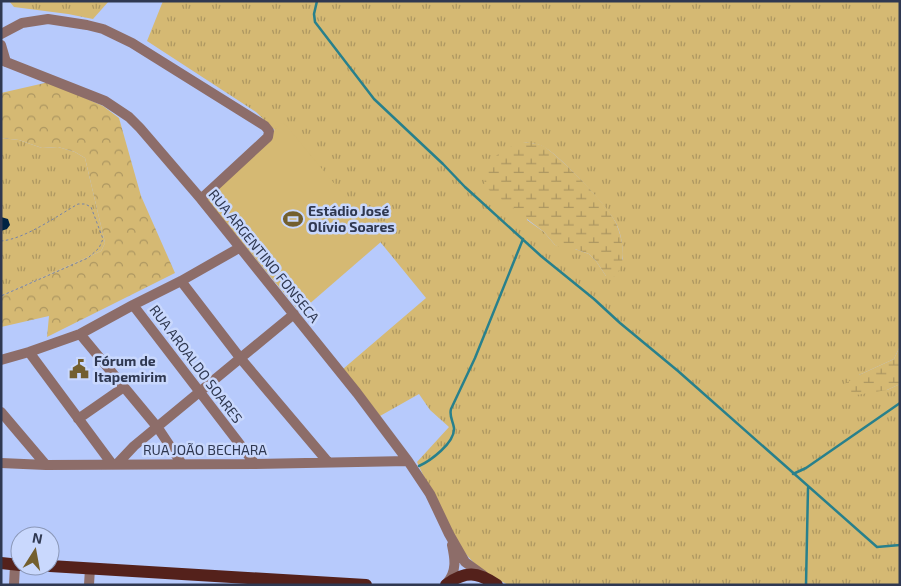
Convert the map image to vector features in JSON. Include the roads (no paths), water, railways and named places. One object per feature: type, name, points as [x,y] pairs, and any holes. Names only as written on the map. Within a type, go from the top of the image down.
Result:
[{"type":"main road","points":[[60,566],[308,583],[366,585]]},
{"type":"main road","points":[[446,585],[454,578],[464,575],[488,580],[497,585]]},
{"type":"street","points":[[1,34],[22,23],[48,19],[87,25],[103,30],[132,43],[265,126],[269,131],[268,137],[201,199]]},
{"type":"street","points":[[1,45],[4,61]]},
{"type":"street","name":"RUA ARGENTINO FONSECA","points":[[4,61],[105,101],[129,117],[140,128],[201,199],[358,393],[408,460],[430,494],[449,534]]},
{"type":"street","points":[[1,360],[80,334],[239,248]]},
{"type":"street","points":[[181,281],[241,359],[328,462]]},
{"type":"street","name":"RUA AROALDO SOARES","points":[[133,304],[255,464]]},
{"type":"street","points":[[29,352],[114,464],[294,314]]},
{"type":"street","points":[[80,334],[158,428],[182,464]]},
{"type":"street","points":[[78,419],[124,387]]},
{"type":"street","points":[[1,412],[46,465]]},
{"type":"street","name":"RUA JOÃO BECHARA","points":[[1,463],[46,465],[255,464],[408,460]]},
{"type":"street","points":[[449,534],[465,562],[488,580]]},
{"type":"street","points":[[446,585],[455,567],[449,534]]},
{"type":"street","points":[[90,568],[90,585]]},
{"type":"waterway","points":[[317,1],[314,14],[315,22],[374,99],[465,187],[541,256],[678,371],[877,547],[900,545]]},
{"type":"waterway","points":[[419,466],[441,451],[453,434],[451,409],[475,358],[523,239]]},
{"type":"waterway","points":[[793,474],[806,468],[900,403]]},
{"type":"waterway","points":[[806,585],[808,488]]},
{"type":"place","name":"Estádio José Olívio Soares","points":[[293,219]]},
{"type":"place","name":"Fórum de Itapemirim","points":[[79,369]]}]
